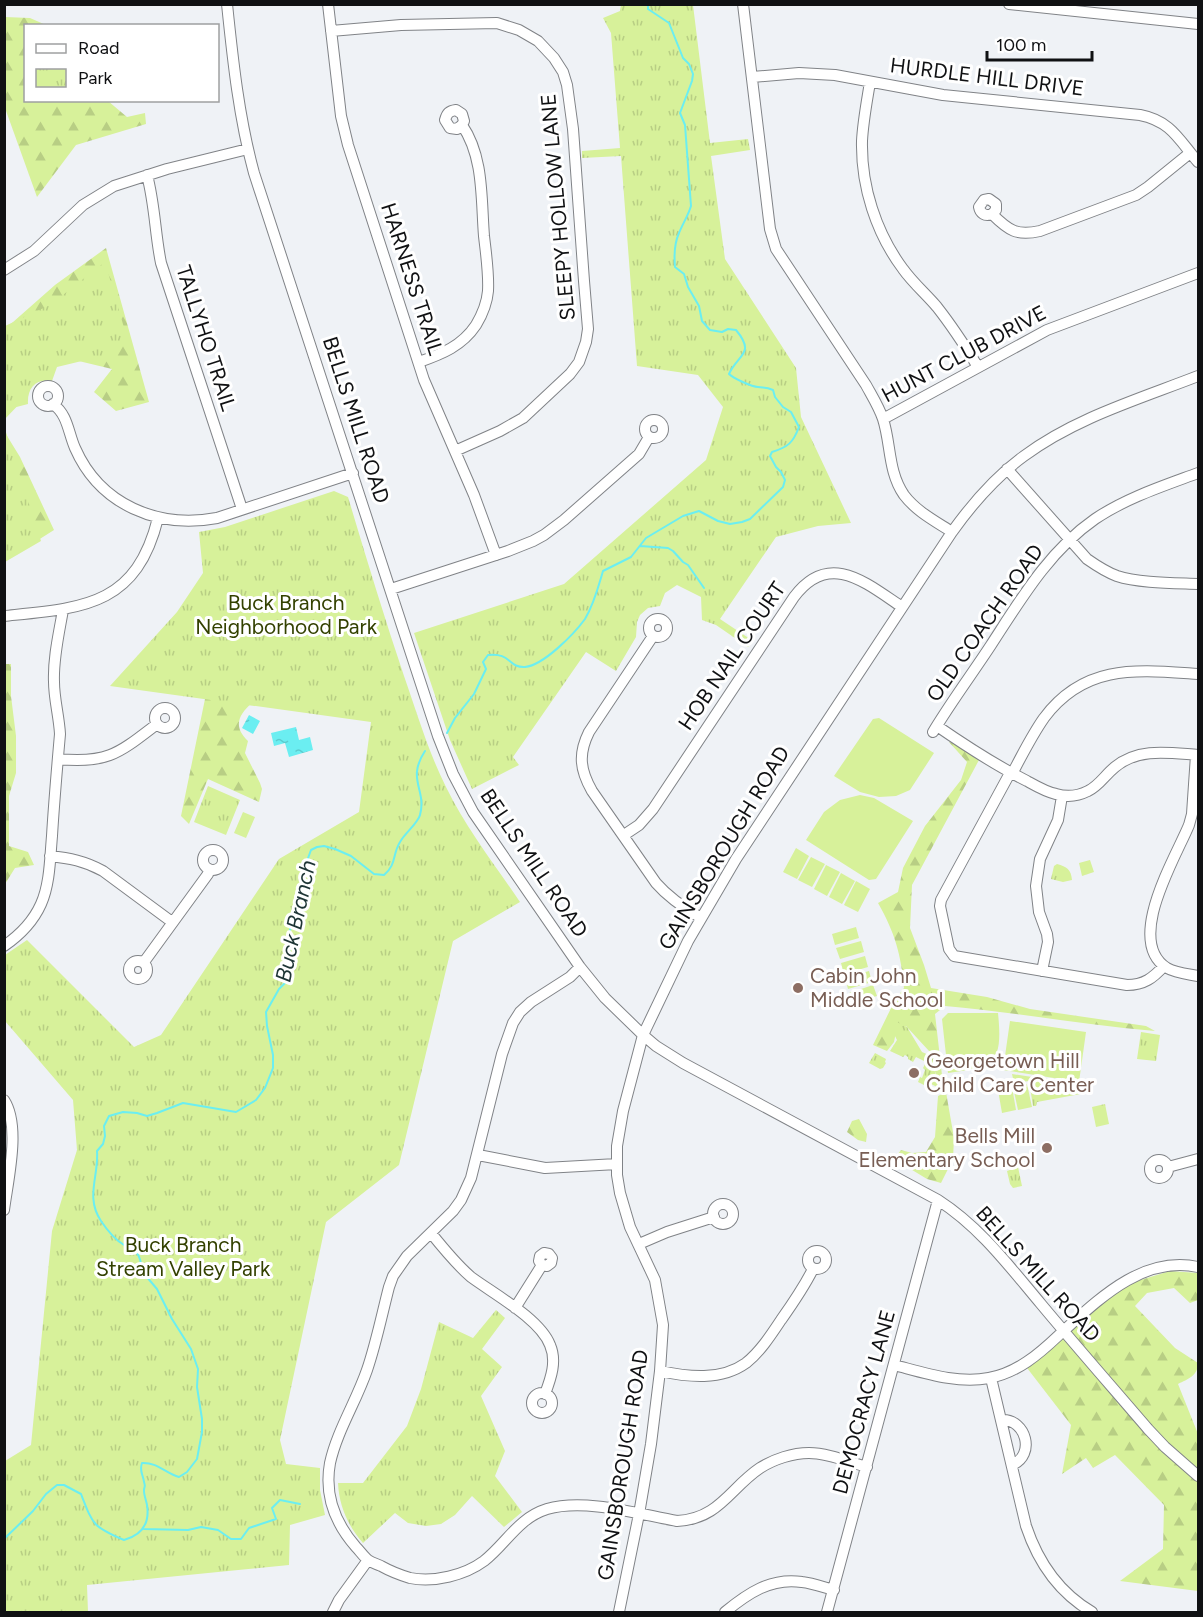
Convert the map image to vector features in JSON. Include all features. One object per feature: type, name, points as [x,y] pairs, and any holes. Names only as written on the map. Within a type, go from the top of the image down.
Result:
[{"type":"street","name":"BELLS MILL ROAD","points":[[227,4],[236,85],[248,149],[264,204],[438,736],[458,785],[482,825],[580,967],[604,998],[643,1035],[683,1063],[938,1200],[969,1224],[987,1240],[1148,1429],[1198,1476]]},
{"type":"street","name":"HARNESS TRAIL","points":[[328,4],[341,116],[348,145],[434,405],[477,503],[496,555]]},
{"type":"street","points":[[743,4],[772,240],[866,385],[883,419],[892,469],[904,494],[919,510],[952,532]]},
{"type":"street","points":[[1009,4],[1083,8],[1198,24]]},
{"type":"street","name":"SLEEPY HOLLOW LANE","points":[[331,31],[401,25],[497,23],[519,30],[538,40],[554,58],[567,84],[573,129],[588,329],[586,342],[579,362],[570,374],[523,418],[455,451]]},
{"type":"street","name":"HURDLE HILL DRIVE","points":[[752,77],[799,73],[835,75],[943,95],[1150,117],[1169,127],[1198,162]]},
{"type":"street","points":[[870,82],[862,151],[865,182],[872,209],[886,242],[898,262],[947,320],[978,368]]},
{"type":"street","points":[[419,362],[447,352],[467,337],[480,319],[487,299],[488,275],[479,175],[474,146],[462,125]]},
{"type":"street","points":[[4,270],[34,251],[75,212],[114,186],[147,175],[248,149]]},
{"type":"street","points":[[992,214],[1001,224],[1013,231],[1026,234],[1040,231],[1136,195],[1148,188],[1190,153]]},
{"type":"street","name":"TALLYHO TRAIL","points":[[147,175],[155,213],[156,239],[161,263],[242,509]]},
{"type":"street","name":"HUNT CLUB DRIVE","points":[[883,419],[1047,330],[1198,273]]},
{"type":"street","name":"GAINSBOROUGH ROAD","points":[[619,1612],[651,1444],[663,1325],[655,1281],[630,1227],[620,1193],[617,1164],[622,1111],[643,1035],[701,918],[750,836],[972,505],[1007,469],[1038,446],[1073,426],[1198,376]]},
{"type":"street","points":[[53,404],[64,415],[75,447],[96,480],[121,502],[139,512],[158,518],[207,520],[353,473]]},
{"type":"street","points":[[391,589],[533,541],[555,528],[639,454],[649,437]]},
{"type":"street","points":[[1007,469],[1088,559],[1101,569],[1130,579],[1198,584]]},
{"type":"street","name":"OLD COACH ROAD","points":[[1011,773],[935,729],[1028,589],[1051,558],[1070,539],[1112,508],[1198,473]]},
{"type":"street","points":[[4,616],[63,610],[90,603],[113,592],[126,581],[146,553],[158,518]]},
{"type":"street","name":"HOB NAIL COURT","points":[[624,835],[639,825],[653,809],[794,597],[806,583],[828,573],[846,574],[859,579],[902,607]]},
{"type":"street","points":[[4,946],[25,928],[40,905],[46,888],[60,720],[54,682],[63,610]]},
{"type":"street","points":[[652,636],[589,732],[582,750],[582,767],[585,779],[656,883],[666,894],[701,918]]},
{"type":"street","points":[[1164,966],[1148,981],[1135,985],[954,956],[948,949],[940,906],[942,896],[1011,773],[1042,720],[1056,704],[1083,685],[1107,675],[1150,670],[1198,674]]},
{"type":"street","points":[[58,759],[80,761],[105,757],[129,746],[157,724]]},
{"type":"street","points":[[1011,773],[1047,792],[1073,796],[1089,790],[1100,783],[1118,765],[1142,754],[1197,755],[1192,814],[1155,902],[1152,919],[1152,949],[1164,966],[1175,971],[1198,975]]},
{"type":"street","points":[[1042,971],[1048,942],[1039,912],[1036,886],[1040,859],[1058,820],[1062,796]]},
{"type":"street","points":[[50,856],[91,864],[172,922]]},
{"type":"street","points":[[144,962],[208,874],[209,869]]},
{"type":"street","points":[[580,967],[570,977],[531,1002],[520,1012],[513,1023],[502,1054],[478,1155],[461,1200],[453,1211],[406,1256],[388,1287],[368,1369],[337,1440],[330,1464],[328,1486],[332,1505],[344,1533],[368,1560],[391,1571],[410,1578],[443,1577],[463,1572],[482,1562],[519,1525],[534,1514],[546,1509],[567,1505],[588,1506],[689,1521],[722,1503],[760,1468],[777,1460],[807,1453],[820,1454],[867,1467]]},
{"type":"street","points":[[4,1101],[9,1107],[14,1126],[4,1210]]},
{"type":"street","points":[[478,1155],[545,1168],[617,1164]]},
{"type":"street","points":[[1168,1167],[1198,1159]]},
{"type":"street","name":"DEMOCRACY LANE","points":[[827,1612],[938,1200]]},
{"type":"street","points":[[639,1244],[714,1216]]},
{"type":"street","points":[[431,1233],[469,1275],[515,1308],[542,1331],[551,1347],[553,1370],[545,1394]]},
{"type":"street","points":[[515,1308],[542,1265]]},
{"type":"street","points":[[894,1365],[959,1380],[991,1378],[1024,1364],[1038,1355],[1113,1289],[1130,1278],[1165,1267],[1198,1267]]},
{"type":"street","points":[[660,1371],[682,1376],[706,1377],[728,1372],[745,1363],[772,1333],[805,1285],[813,1269]]},
{"type":"street","points":[[991,1378],[1026,1526],[1041,1562],[1062,1588],[1092,1612]]},
{"type":"street","points":[[1002,1420],[1010,1420],[1016,1424],[1026,1444],[1020,1462],[1012,1465]]},
{"type":"street","points":[[333,1612],[368,1560]]},
{"type":"street","points":[[725,1612],[771,1583],[803,1582],[834,1590]]},
{"type":"green space","points":[[621,5],[693,5],[710,143],[748,139],[750,150],[711,156],[725,259],[796,368],[801,417],[851,523],[818,526],[776,537],[720,619],[753,641],[748,647],[716,625],[702,620],[701,597],[677,585],[665,593],[660,606],[648,608],[640,615],[636,637],[616,671],[586,652],[513,757],[519,765],[472,789],[450,740],[414,633],[564,584],[706,460],[723,407],[698,375],[637,366],[621,156],[582,158],[582,151],[620,148],[611,33],[603,18],[620,11]]},
{"type":"green space","points":[[5,17],[30,18],[44,24],[24,24],[24,102],[109,102],[127,117],[145,113],[146,124],[76,145],[37,197],[5,108]]},
{"type":"green space","points":[[106,248],[149,402],[116,411],[94,392],[112,369],[62,357],[31,381],[24,399],[5,419],[4,330],[55,285]]},
{"type":"green space","points":[[105,262],[127,338],[115,353],[57,367],[52,381],[41,381],[34,385],[29,393],[28,404],[5,410],[5,326],[50,305]]},
{"type":"green space","points":[[4,426],[41,541],[5,562],[4,562]]},
{"type":"green space","points":[[4,431],[20,457],[54,530],[5,561]]},
{"type":"green space","name":"Buck Branch Stream Valley Park","points":[[334,491],[348,497],[423,732],[440,773],[462,817],[520,902],[453,941],[399,1165],[326,1222],[280,1440],[286,1464],[320,1468],[320,1490],[325,1515],[290,1525],[289,1565],[87,1585],[88,1612],[5,1612],[5,1461],[31,1445],[52,1231],[77,1150],[73,1100],[5,1021],[5,955],[27,940],[134,1047],[161,1035],[279,859],[359,812],[371,722],[110,686],[177,612],[203,573],[199,532],[225,527]]},
{"type":"green space","points":[[4,664],[11,664],[11,696],[16,736],[16,773],[9,796],[9,846],[28,852],[34,865],[15,868],[5,884]]},
{"type":"green space","points":[[167,674],[252,703],[243,712],[239,726],[248,741],[245,753],[262,789],[259,802],[208,779],[189,824],[181,816],[205,699]]},
{"type":"green space","points":[[879,718],[934,753],[910,790],[896,796],[879,797],[860,792],[834,776],[873,719]]},
{"type":"green space","points":[[949,742],[979,760],[912,885],[910,928],[931,988],[987,997],[1030,1009],[1146,1026],[1155,1031],[945,1006],[935,1014],[943,1084],[939,1085],[929,1051],[906,1026],[896,1032],[894,1042],[887,1051],[873,1045],[895,1000],[904,988],[896,944],[878,903],[898,892],[903,868],[925,826],[961,780],[967,762]]},
{"type":"green space","points":[[208,786],[240,800],[226,835],[194,822]]},
{"type":"green space","points":[[860,795],[874,798],[913,821],[876,879],[869,880],[806,840],[824,812],[840,800]]},
{"type":"green space","points":[[243,812],[255,817],[246,838],[234,833]]},
{"type":"green space","points":[[796,848],[809,856],[797,879],[783,872]]},
{"type":"green space","points":[[811,857],[825,864],[812,887],[798,880]]},
{"type":"green space","points":[[1090,860],[1094,872],[1082,876],[1079,863]]},
{"type":"green space","points":[[1057,864],[1068,869],[1072,880],[1063,882],[1051,879],[1054,866]]},
{"type":"green space","points":[[826,865],[840,872],[827,896],[814,889]]},
{"type":"green space","points":[[841,873],[855,881],[842,904],[829,897]]},
{"type":"green space","points":[[856,881],[870,889],[858,912],[844,905]]},
{"type":"green space","points":[[856,927],[859,938],[835,945],[832,934]]},
{"type":"green space","points":[[861,941],[864,952],[840,959],[836,948]]},
{"type":"green space","points":[[865,956],[868,967],[844,974],[841,963]]},
{"type":"green space","points":[[869,971],[872,982],[848,989],[845,978]]},
{"type":"green space","points":[[873,985],[877,996],[853,1003],[849,993]]},
{"type":"green space","points":[[948,1013],[998,1013],[999,1042],[993,1059],[976,1068],[948,1073],[942,1019]]},
{"type":"green space","points":[[1010,1021],[1086,1032],[1079,1082],[1003,1070]]},
{"type":"green space","points":[[897,1022],[907,1027],[922,1052],[931,1056],[939,1088],[927,1082],[924,1085],[918,1082],[920,1077],[922,1078],[926,1062],[916,1057],[913,1062],[905,1055],[903,1057],[890,1051],[897,1040],[892,1030]]},
{"type":"green space","points":[[1141,1032],[1160,1035],[1156,1061],[1137,1059]]},
{"type":"green space","points":[[875,1053],[886,1059],[883,1068],[880,1069],[869,1063]]},
{"type":"green space","points":[[1012,1074],[1077,1084],[1091,1089],[1086,1093],[1037,1102],[1036,1106],[1033,1106],[1029,1081],[1014,1083]]},
{"type":"green space","points":[[1027,1084],[1032,1107],[1018,1110],[1013,1087]]},
{"type":"green space","points":[[1012,1087],[1016,1110],[1002,1113],[998,1090]]},
{"type":"green space","points":[[946,1092],[954,1138],[953,1159],[941,1183],[927,1179],[894,1159],[901,1150],[912,1153],[926,1152],[935,1137],[938,1096]]},
{"type":"green space","points":[[1105,1104],[1109,1124],[1096,1127],[1092,1107]]},
{"type":"green space","points":[[859,1119],[867,1134],[866,1142],[858,1140],[847,1132],[852,1121]]},
{"type":"green space","points":[[1018,1167],[1022,1186],[1013,1188],[1007,1171]]},
{"type":"green space","points":[[1170,1271],[1198,1273],[1198,1300],[1190,1303],[1174,1288],[1147,1293],[1135,1306],[1175,1348],[1198,1363],[1194,1374],[1178,1384],[1198,1434],[1198,1591],[1120,1581],[1163,1549],[1164,1505],[1115,1455],[1093,1468],[1086,1458],[1062,1474],[1071,1425],[1024,1364],[1124,1285]]},
{"type":"green space","points":[[496,1310],[505,1318],[482,1349],[502,1367],[481,1396],[505,1451],[495,1476],[522,1512],[504,1527],[472,1496],[455,1515],[441,1524],[426,1526],[408,1523],[395,1513],[363,1543],[345,1515],[338,1483],[363,1483],[407,1426],[421,1389],[439,1322],[473,1338]]},
{"type":"water","points":[[249,715],[260,721],[253,734],[242,728]]},
{"type":"water","points":[[296,727],[299,740],[310,737],[313,750],[289,757],[285,743],[274,746],[271,733]]},
{"type":"waterway","name":"Buck Branch","points":[[447,733],[455,718],[474,694],[486,669],[483,662],[488,655],[501,656],[519,667],[541,661],[574,633],[585,619],[603,571],[631,557],[646,538],[683,516],[699,511],[718,521],[730,524],[750,519],[783,487],[785,480],[770,456],[772,452],[789,444],[799,427],[791,412],[783,407],[775,397],[773,390],[752,386],[729,374],[745,349],[742,338],[736,330],[728,329],[722,332],[710,330],[702,321],[699,306],[688,287],[684,274],[675,267],[676,241],[691,206],[685,125],[680,113],[693,74],[689,64],[683,58],[669,23],[648,9],[648,4]]},
{"type":"waterway","points":[[640,546],[668,548],[673,551],[688,565],[704,588]]},
{"type":"waterway","name":"Buck Branch","points":[[4,1539],[57,1485],[64,1485],[81,1494],[88,1512],[100,1528],[124,1540],[130,1538],[143,1528],[148,1512],[141,1470],[142,1463],[152,1464],[179,1477],[187,1472],[197,1459],[202,1419],[197,1387],[198,1369],[191,1349],[157,1289],[141,1270],[138,1254],[114,1237],[96,1212],[93,1195],[97,1151],[103,1144],[104,1126],[109,1116],[123,1112],[147,1116],[183,1103],[236,1112],[256,1100],[265,1088],[273,1068],[266,1012],[279,989],[287,981],[290,956],[288,941],[303,872],[311,850],[324,846],[335,849],[351,856],[374,874],[384,875],[393,863],[400,842],[420,815],[421,798],[417,770],[425,751]]},
{"type":"waterway","points":[[144,1529],[188,1530],[201,1527],[218,1530],[231,1539],[241,1539],[249,1528],[276,1519],[272,1508],[280,1500],[300,1504]]},
{"type":"place","name":"Cabin John Middle School","points":[[798,988]]},
{"type":"place","name":"Georgetown Hill Child Care Center","points":[[914,1073]]},
{"type":"place","name":"Bells Mill Elementary School","points":[[1047,1148]]},
{"type":"park label","name":"Buck Branch Neighborhood Park","points":[[286,615]]}]
